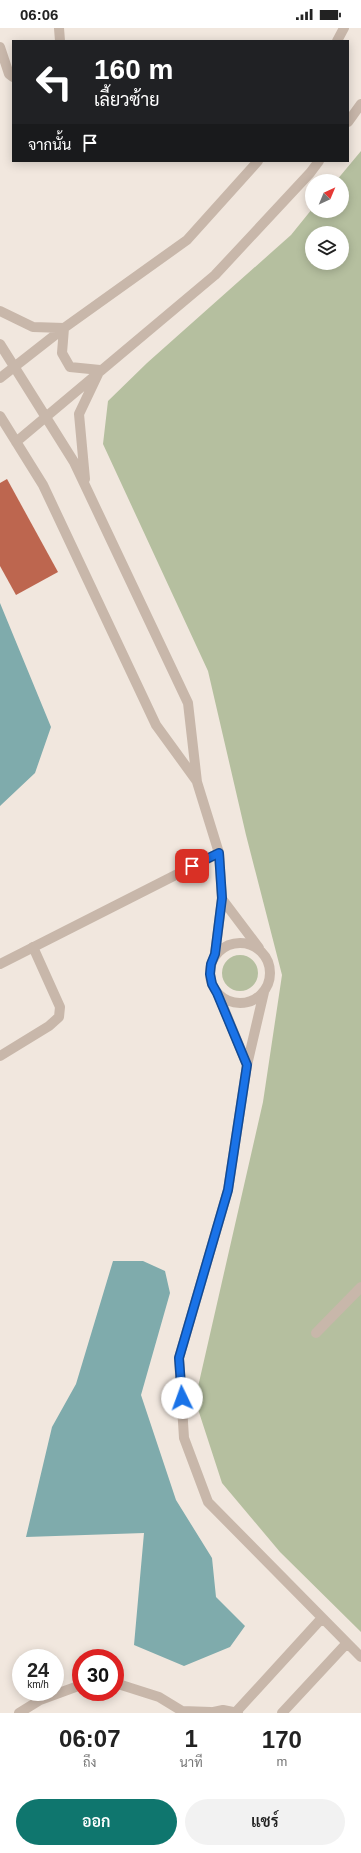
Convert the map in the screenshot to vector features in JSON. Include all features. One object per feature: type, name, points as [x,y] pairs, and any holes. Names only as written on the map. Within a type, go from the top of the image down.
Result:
[{"type":"street","points":[[59,28],[60,40]]},
{"type":"street","points":[[338,40],[344,28]]},
{"type":"street","points":[[0,47],[9,74],[12,76]]},
{"type":"street","points":[[349,121],[361,104]]},
{"type":"street","points":[[0,378],[64,328],[186,240],[257,162]]},
{"type":"street","points":[[16,442],[214,275],[319,162]]},
{"type":"street","points":[[0,311],[33,327],[64,328]]},
{"type":"street","points":[[64,328],[62,353],[70,367],[100,370]]},
{"type":"street","points":[[0,344],[74,462],[188,703],[197,782],[219,853],[222,898],[215,954],[211,964],[210,974],[212,984],[247,1065]]},
{"type":"street","points":[[86,488],[79,414],[100,370]]},
{"type":"street","points":[[0,416],[43,485],[156,724],[197,782]]},
{"type":"street","points":[[0,964],[219,853]]},
{"type":"street","points":[[222,898],[263,952],[269,961],[271,971],[269,983],[264,992],[247,1065],[228,1190],[179,1358],[184,1438],[208,1502],[361,1657]]},
{"type":"street","points":[[215,954],[223,947],[233,943],[244,942],[263,952]]},
{"type":"street","points":[[0,1056],[48,1026],[58,1017],[60,1006],[32,947]]},
{"type":"street","points":[[217,993],[230,1001],[246,1003],[256,999],[264,992]]},
{"type":"street","points":[[316,1333],[361,1287]]},
{"type":"street","points":[[124,1687],[159,1697],[183,1712],[210,1713],[223,1710],[237,1712],[322,1618]]},
{"type":"street","points":[[282,1713],[347,1643]]},
{"type":"street","points":[[19,1713],[40,1700],[72,1688]]},
{"type":"green space","points":[[361,151],[361,1632],[280,1552],[222,1483],[195,1400],[263,1102],[282,975],[246,835],[208,671],[103,444],[108,401],[147,363],[291,235],[305,218],[349,218],[349,174],[342,174]]},
{"type":"green space","points":[[240,955],[250,958],[255,963],[258,973],[255,983],[250,988],[240,991],[230,988],[225,983],[222,973],[225,963],[230,958]]},
{"type":"water","points":[[0,603],[51,727],[35,773],[0,806]]},
{"type":"water","points":[[113,1261],[143,1261],[165,1271],[170,1293],[141,1395],[176,1500],[212,1558],[216,1597],[245,1626],[230,1647],[184,1666],[134,1645],[144,1533],[26,1537],[52,1427],[76,1384]]},
{"type":"building","points":[[7,479],[58,572],[16,595],[0,566],[0,483]]},
{"type":"route","points":[[182,1398],[179,1358],[228,1190],[247,1065],[212,984],[210,974],[211,964],[215,954],[222,898],[219,853],[192,866]]}]
